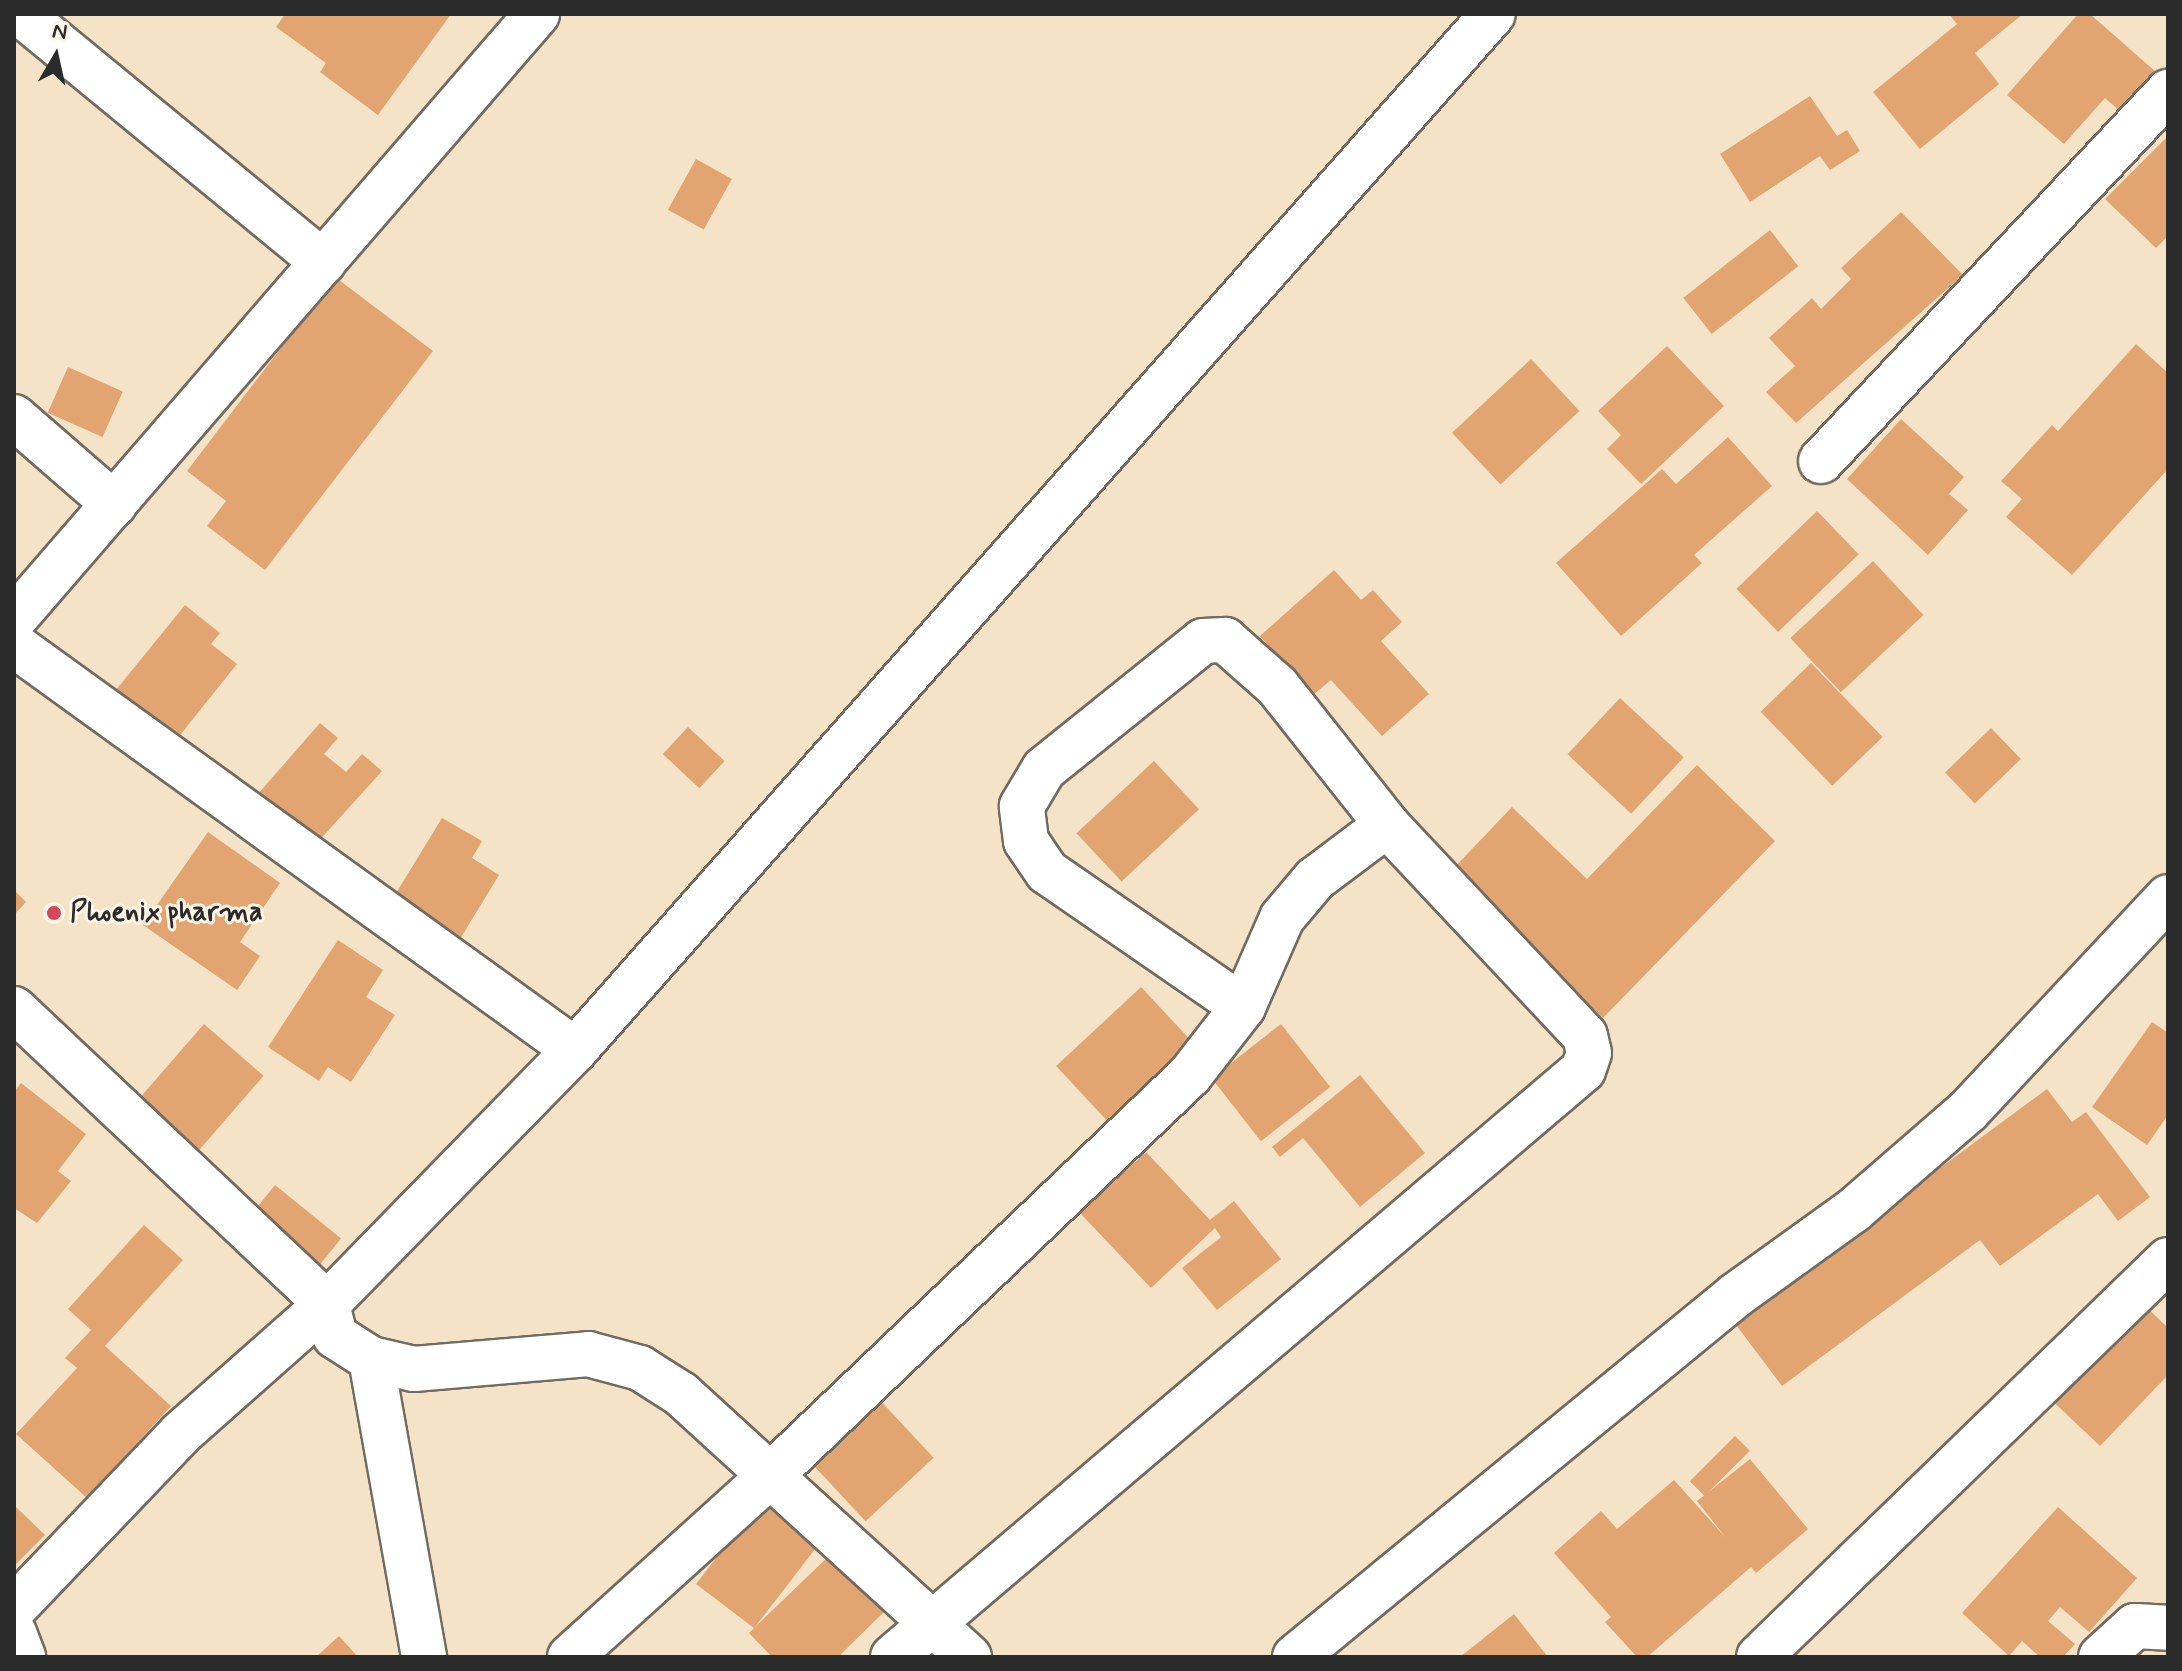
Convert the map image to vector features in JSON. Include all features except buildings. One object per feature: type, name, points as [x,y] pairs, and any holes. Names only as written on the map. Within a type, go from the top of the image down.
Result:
[{"type":"street","points":[[21,14],[323,262]]},
{"type":"street","points":[[14,1608],[180,1434],[327,1304],[575,1050],[1493,14]]},
{"type":"street","points":[[14,619],[323,262],[529,17]]},
{"type":"street","points":[[1821,461],[2168,92]]},
{"type":"street","points":[[14,417],[114,504]]},
{"type":"street","points":[[893,1657],[1583,1070],[1589,1053],[1585,1036],[1387,825],[1277,686],[1225,640],[1203,641],[1044,769],[1022,806],[1026,841],[1047,872],[1243,1007]]},
{"type":"street","points":[[14,645],[575,1050]]},
{"type":"street","points":[[570,1657],[771,1475],[1190,1075],[1243,1007],[1282,918],[1315,879],[1387,825]]},
{"type":"street","points":[[1295,1657],[1736,1295],[1854,1210],[1968,1111],[2168,897]]},
{"type":"street","points":[[14,1009],[327,1304],[335,1336],[371,1359],[414,1369],[588,1354],[640,1368],[681,1394],[933,1620],[969,1657]]},
{"type":"street","points":[[1759,1657],[2168,1260]]},
{"type":"street","points":[[371,1359],[424,1657]]},
{"type":"street","points":[[2101,1657],[2135,1626],[2168,1628]]},
{"type":"street","points":[[14,1633],[23,1657]]},
{"type":"place","name":"Phoenix pharma","points":[[54,913]]}]
